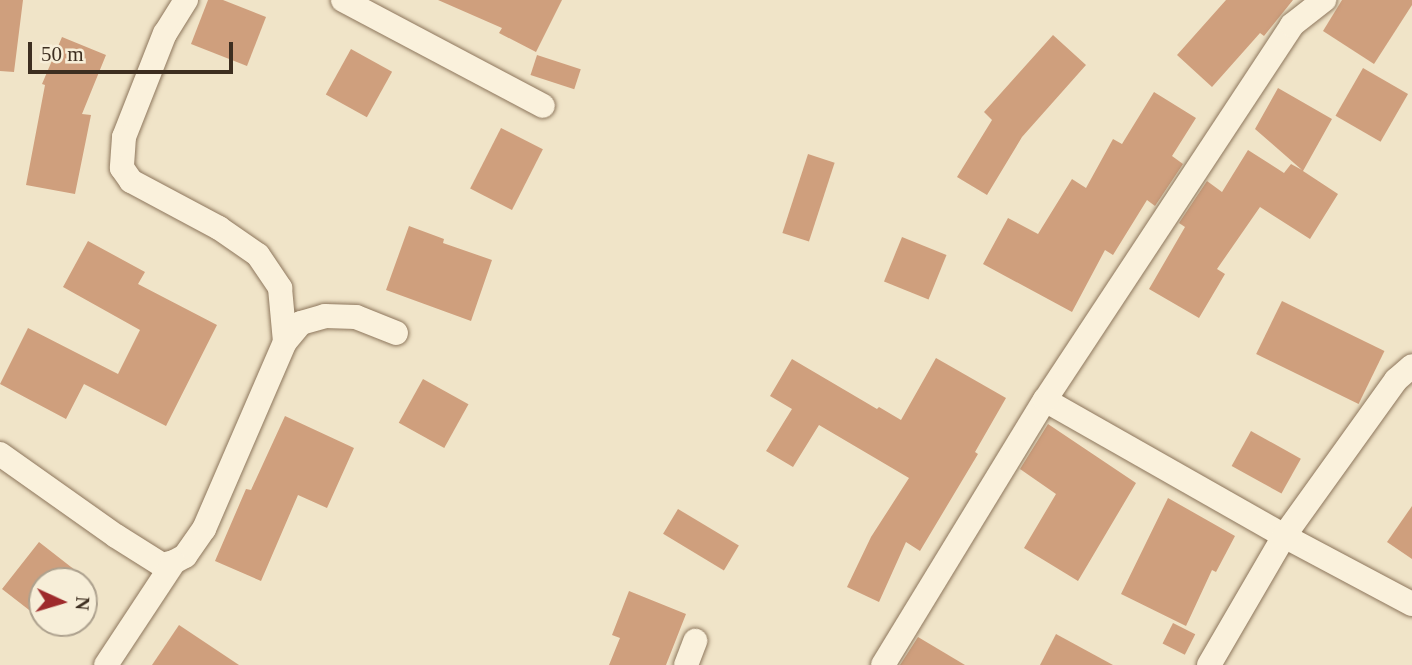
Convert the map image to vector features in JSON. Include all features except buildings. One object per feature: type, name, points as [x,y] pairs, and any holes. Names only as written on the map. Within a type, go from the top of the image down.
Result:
[{"type":"street","points":[[187,0],[165,33],[124,137],[122,168],[131,181],[219,228],[258,255],[279,288],[285,342]]},
{"type":"street","points":[[883,665],[1045,400],[1292,25],[1324,0]]},
{"type":"street","points":[[358,3],[459,64],[543,106]]},
{"type":"street","points":[[0,454],[162,565],[174,562],[185,556],[204,529],[285,342],[301,323],[325,316],[356,317],[396,333]]},
{"type":"street","points":[[1209,665],[1284,536],[1395,380],[1412,366]]},
{"type":"street","points":[[1045,400],[1284,536],[1412,604]]},
{"type":"street","points":[[106,665],[174,562]]},
{"type":"street","points":[[685,665],[695,641]]}]
